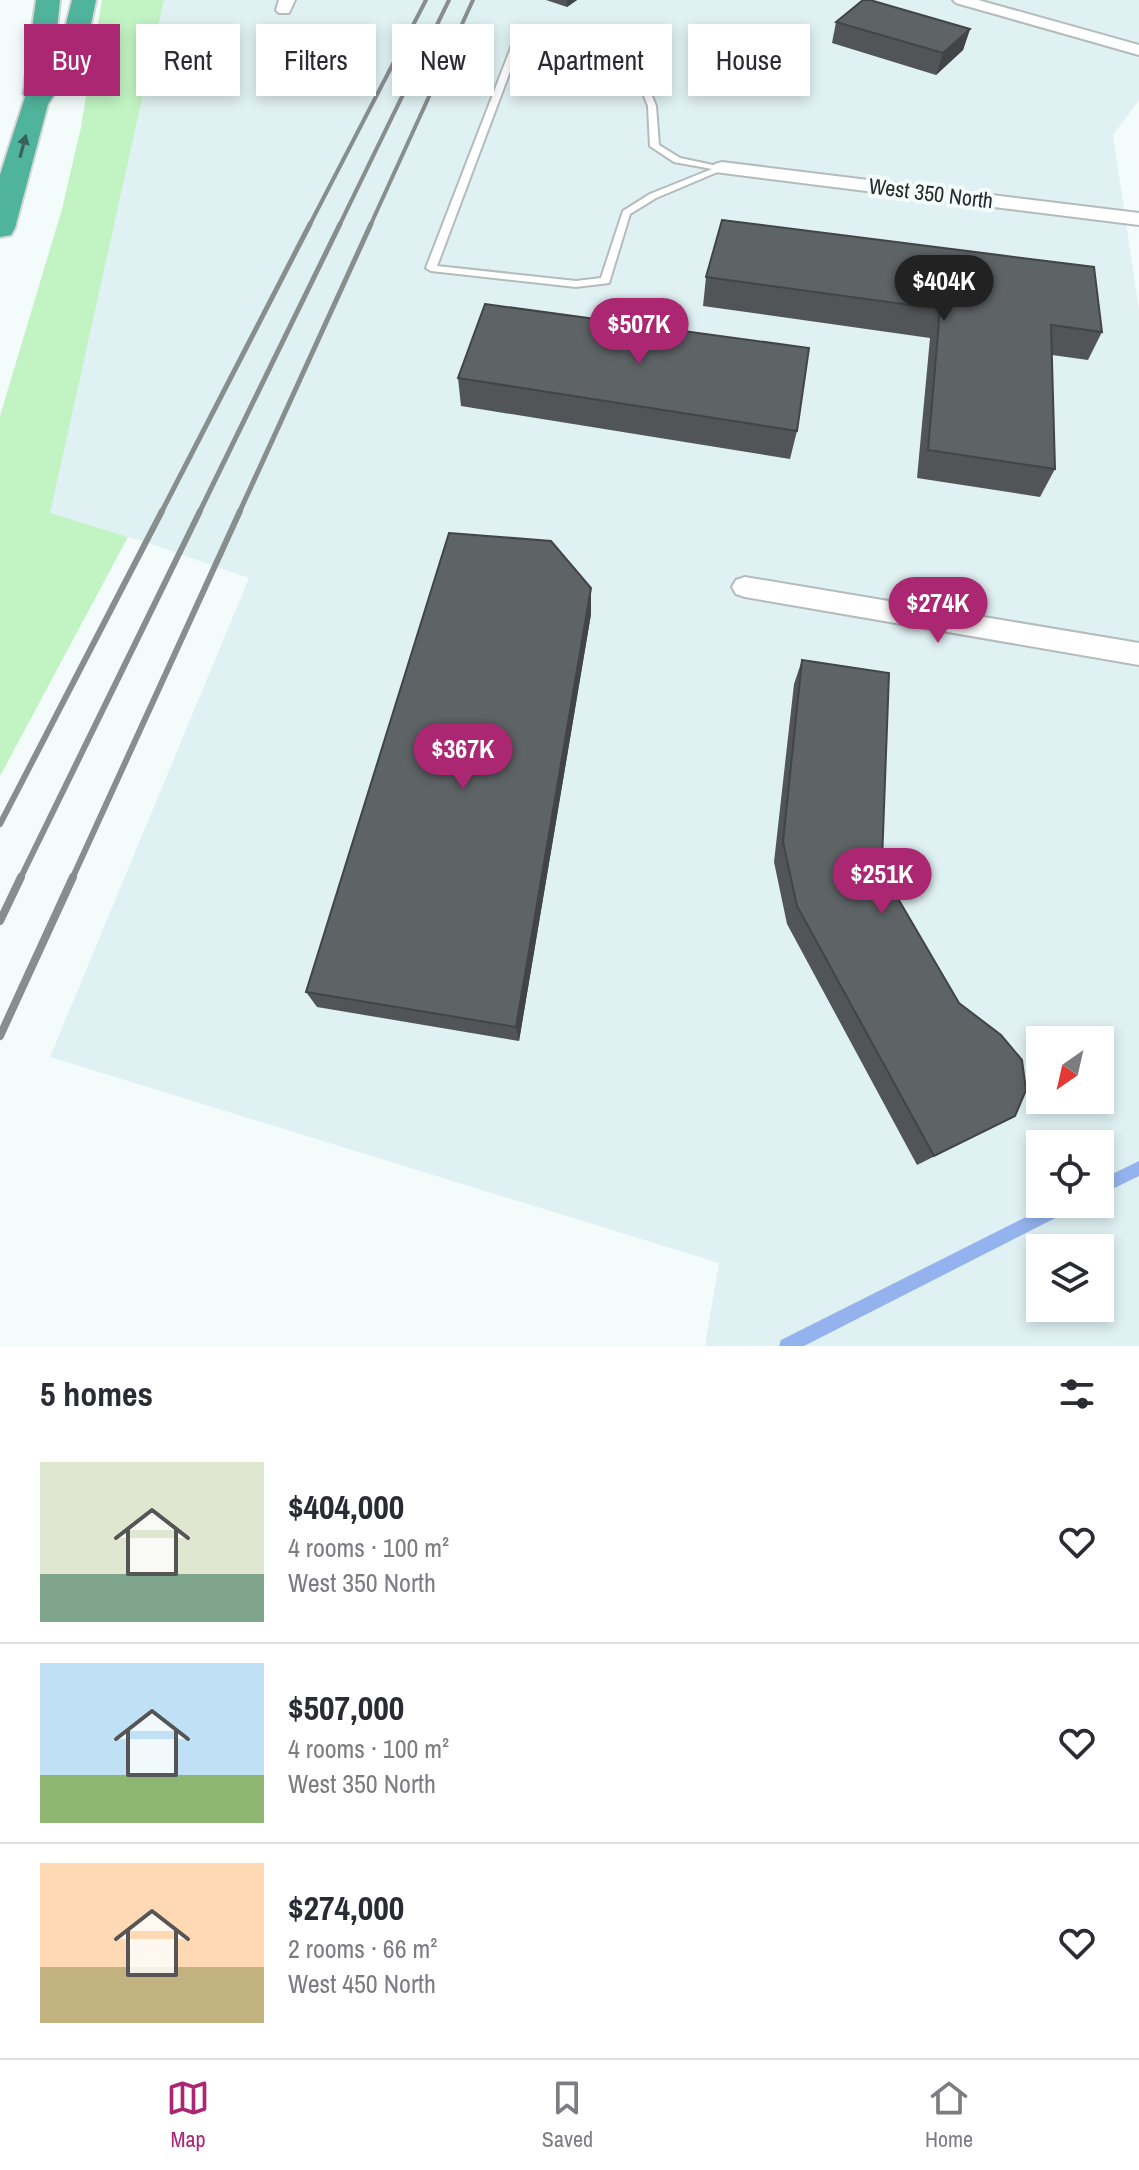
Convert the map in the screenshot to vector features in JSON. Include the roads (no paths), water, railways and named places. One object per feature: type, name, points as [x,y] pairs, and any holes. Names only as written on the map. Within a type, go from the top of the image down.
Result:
[{"type":"highway","points":[[0,228],[34,104],[48,0]]},
{"type":"highway","points":[[34,104],[73,48],[84,0]]},
{"type":"street","points":[[961,0],[1139,50]]},
{"type":"street","name":"West 350 North","points":[[722,168],[1139,219]]},
{"type":"street","points":[[745,587],[1139,654]]},
{"type":"lane","points":[[515,47],[640,57],[642,81],[652,106],[655,146],[677,160],[722,168],[653,196],[626,213],[605,281],[576,284],[431,268],[515,47]]},
{"type":"waterway","points":[[1114,1181],[1139,1168]]},
{"type":"waterway","points":[[787,1346],[1040,1218]]},
{"type":"railway","points":[[309,226],[426,0]]},
{"type":"railway","points":[[339,226],[449,0]]},
{"type":"railway","points":[[370,226],[473,0]]},
{"type":"railway","points":[[161,513],[310,224]]},
{"type":"railway","points":[[199,513],[340,224]]},
{"type":"railway","points":[[239,513],[371,224]]},
{"type":"railway","points":[[0,824],[162,511]]},
{"type":"railway","points":[[20,879],[200,511]]},
{"type":"railway","points":[[72,879],[240,511]]},
{"type":"railway","points":[[0,921],[21,877]]},
{"type":"railway","points":[[0,1036],[73,877]]}]
